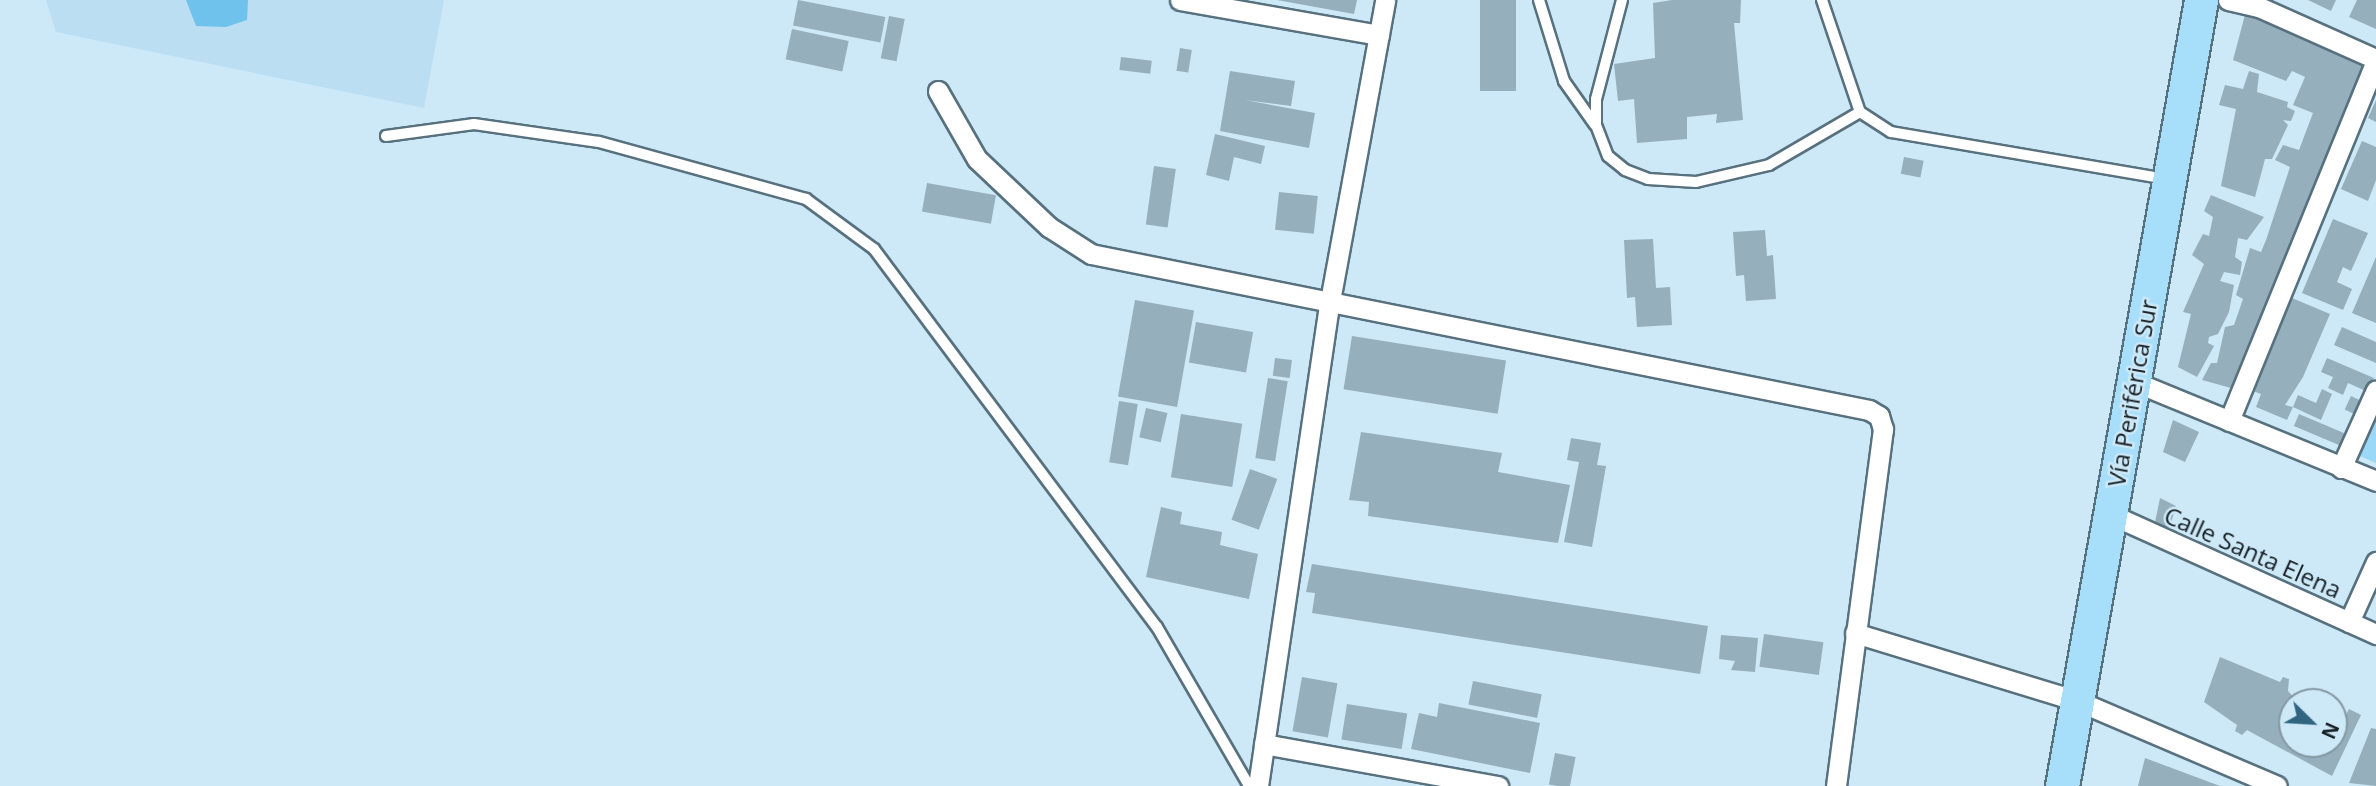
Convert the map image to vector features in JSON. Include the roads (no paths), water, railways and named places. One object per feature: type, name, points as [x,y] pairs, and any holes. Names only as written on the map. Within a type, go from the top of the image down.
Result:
[{"type":"highway","name":"Vía Periférica Sur","points":[[2062,786],[2201,0]]},
{"type":"street","points":[[1180,0],[1379,35]]},
{"type":"street","points":[[1258,786],[1330,301],[1385,0]]},
{"type":"street","points":[[2228,0],[2260,3],[2376,60],[2230,421]]},
{"type":"street","points":[[938,91],[977,159],[1049,227],[1091,254],[1855,407],[1879,416],[1883,429],[1836,786]]},
{"type":"street","points":[[2134,382],[2376,481]]},
{"type":"street","points":[[2341,468],[2376,390]]},
{"type":"street","name":"Calle Santa Elena","points":[[2110,514],[2376,634]]},
{"type":"street","points":[[2349,622],[2376,562]]},
{"type":"street","points":[[1855,633],[2078,701],[2277,786]]},
{"type":"street","points":[[1264,744],[1498,786]]},
{"type":"lane","points":[[1539,0],[1564,81],[1596,125],[1608,156],[1625,170],[1648,179],[1696,182],[1769,165],[1860,112]]},
{"type":"lane","points":[[1596,125],[1596,99],[1622,0]]},
{"type":"lane","points":[[1822,0],[1860,112],[1891,132],[2168,180]]},
{"type":"lane","points":[[386,136],[474,124],[599,142],[806,199],[874,249],[1157,627],[1249,786]]}]
